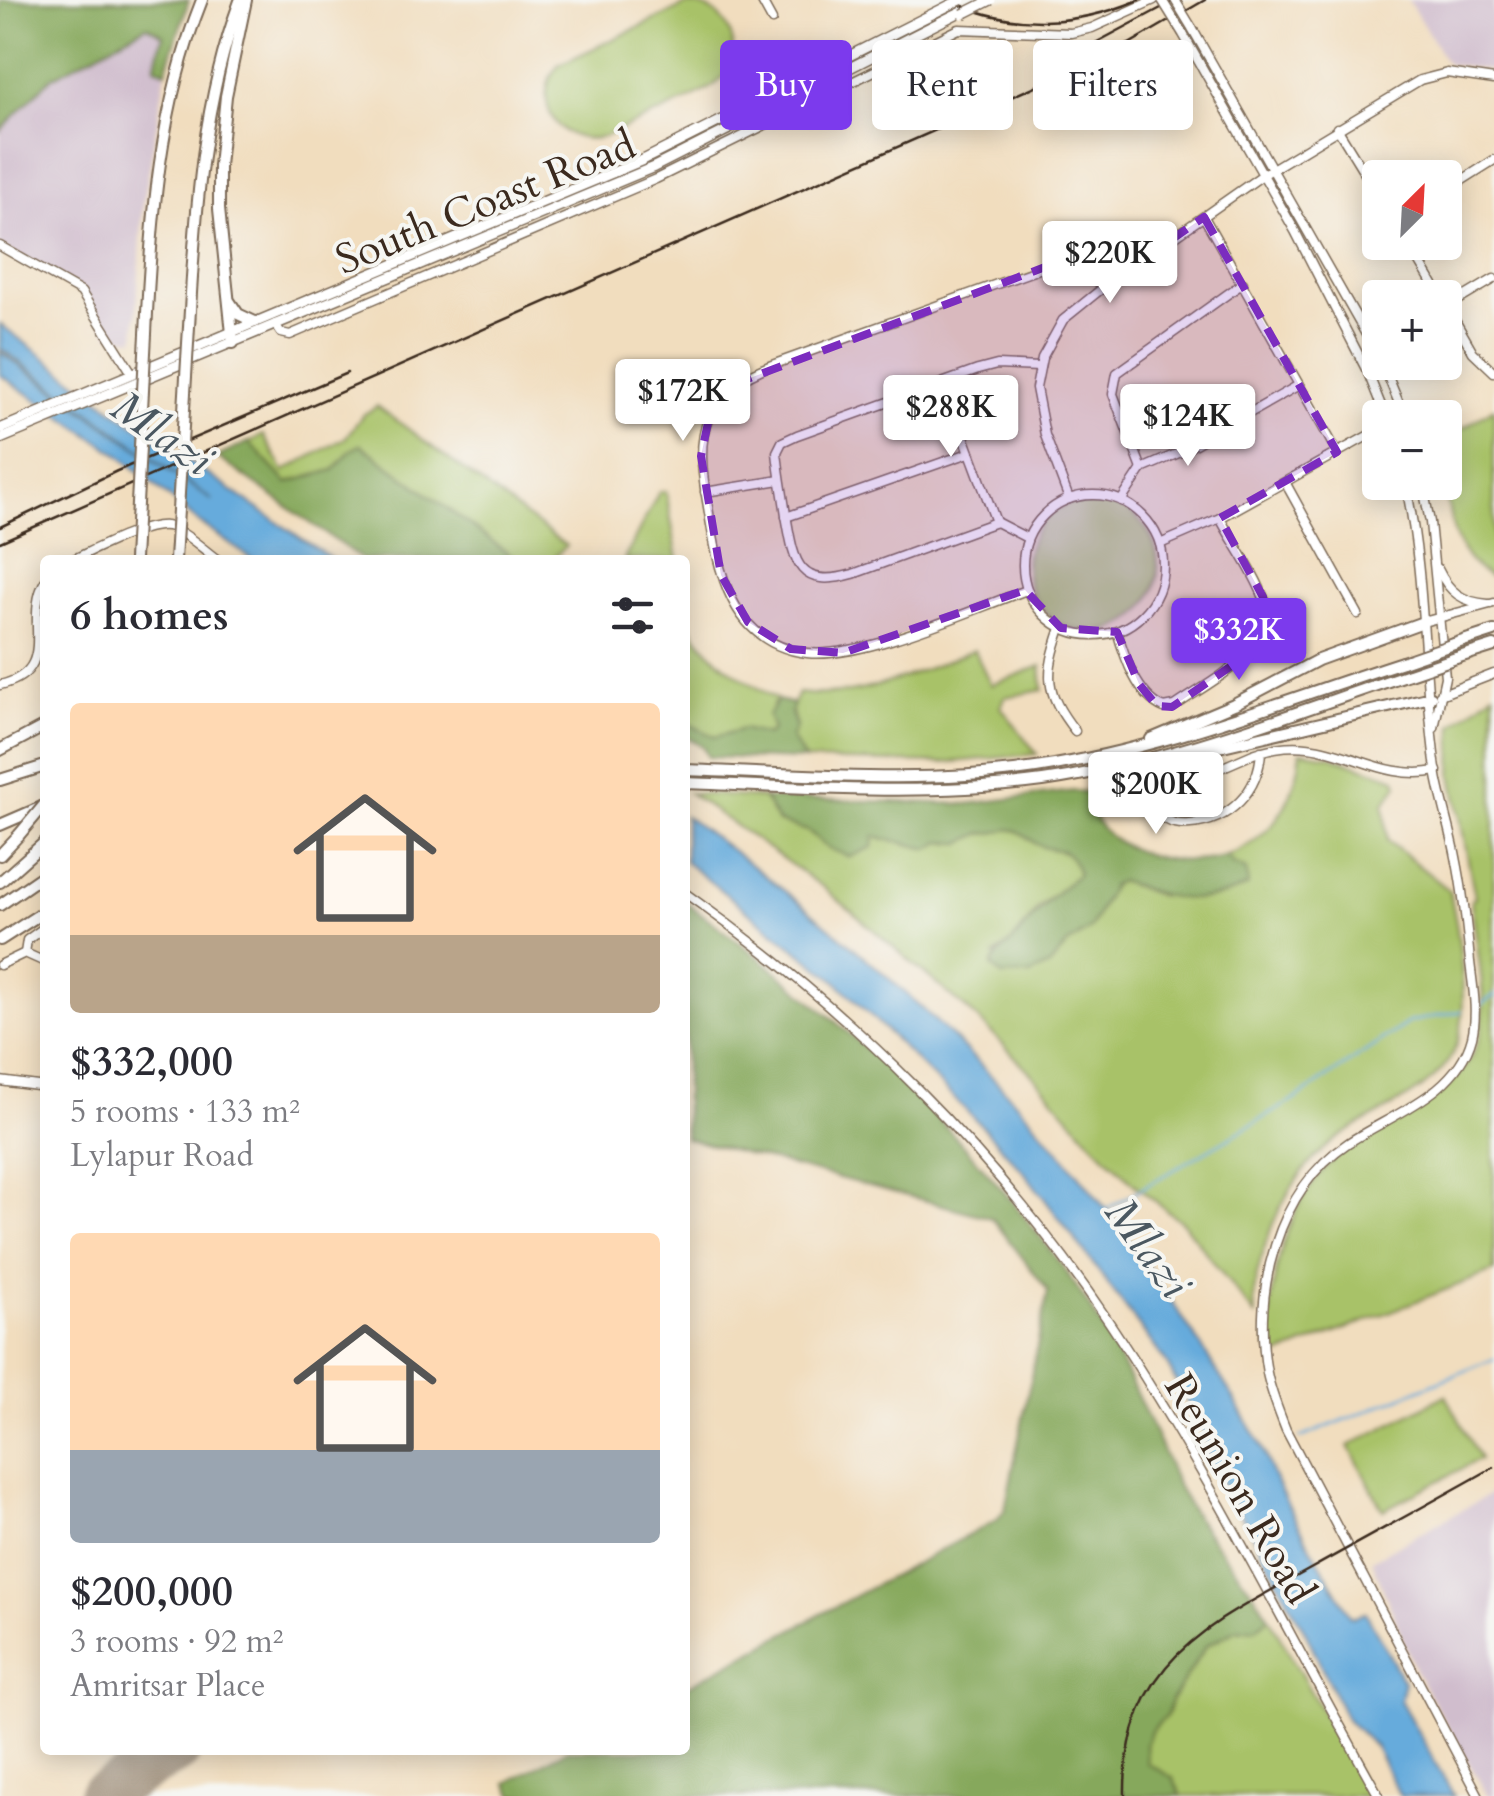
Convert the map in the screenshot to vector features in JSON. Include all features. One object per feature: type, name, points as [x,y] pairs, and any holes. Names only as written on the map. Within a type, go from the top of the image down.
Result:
[{"type":"highway","points":[[134,555],[154,193],[182,58],[202,0]]},
{"type":"highway","points":[[231,337],[219,166],[226,96],[243,0]]},
{"type":"highway","points":[[175,555],[200,161],[222,52],[243,0]]},
{"type":"highway","points":[[227,296],[238,314],[255,322]]},
{"type":"highway","points":[[1123,752],[1234,704],[1318,660],[1423,622]]},
{"type":"highway","points":[[690,770],[953,776],[1033,768],[1177,738],[1494,631]]},
{"type":"highway","points":[[1081,774],[1194,745],[1494,646]]},
{"type":"highway","points":[[690,783],[899,791],[952,789],[1081,774],[1198,754],[1431,698]]},
{"type":"highway","points":[[0,750],[40,729]]},
{"type":"highway","points":[[0,780],[40,768]]},
{"type":"highway","points":[[0,826],[40,807]]},
{"type":"highway","points":[[0,855],[40,811]]},
{"type":"highway","points":[[0,882],[40,846]]},
{"type":"highway","points":[[0,906],[40,877]]},
{"type":"highway","points":[[0,914],[13,896]]},
{"type":"highway","points":[[0,940],[40,915]]},
{"type":"main road","name":"South Coast Road","points":[[0,439],[231,337],[255,322],[643,160],[916,23],[955,7],[987,0]]},
{"type":"main road","name":"South Coast Road","points":[[0,427],[124,382],[132,374],[274,324],[654,166],[955,7]]},
{"type":"street","points":[[761,0],[772,20]]},
{"type":"street","points":[[274,324],[281,333],[290,335],[656,180],[959,29],[976,27],[1058,35],[1092,28],[1154,0]]},
{"type":"street","points":[[1162,0],[1264,174],[1379,400]]},
{"type":"street","points":[[1176,0],[1362,327]]},
{"type":"street","points":[[1069,499],[1039,413],[1036,388],[1047,344],[1063,320],[1110,282],[1273,168],[1431,75],[1447,73],[1494,80]]},
{"type":"street","points":[[1338,128],[1362,168]]},
{"type":"street","points":[[1462,180],[1494,160]]},
{"type":"street","points":[[1204,217],[1337,452]]},
{"type":"street","points":[[0,246],[81,292],[132,374]]},
{"type":"street","points":[[1027,590],[850,651],[812,653],[790,649],[770,639],[748,622],[726,589],[702,456],[709,418],[721,398],[741,378],[1061,261],[1088,263],[1110,282]]},
{"type":"street","points":[[1462,295],[1494,279]]},
{"type":"street","points":[[1142,468],[1113,394],[1117,373],[1243,284]]},
{"type":"street","points":[[1462,333],[1473,352],[1494,372]]},
{"type":"street","points":[[996,522],[853,574],[826,580],[812,576],[798,565],[792,551],[777,452],[782,442],[944,383],[997,366],[1039,367]]},
{"type":"street","points":[[944,383],[996,522],[1028,538]]},
{"type":"street","points":[[1121,501],[1142,468],[1180,452],[1300,385]]},
{"type":"street","points":[[1225,394],[1239,419]]},
{"type":"street","points":[[1160,544],[1220,518],[1362,439]]},
{"type":"street","points":[[786,517],[969,452]]},
{"type":"street","points":[[706,492],[780,480]]},
{"type":"street","points":[[1286,482],[1358,614]]},
{"type":"street","points":[[1100,496],[1121,501],[1146,520],[1160,544],[1163,571],[1156,598],[1138,620],[1117,631],[1086,636],[1061,628],[1044,616],[1027,590],[1022,569],[1028,538],[1044,514],[1069,499],[1100,496]]},
{"type":"street","points":[[1407,500],[1436,771],[1462,888],[1475,1004],[1470,1042],[1456,1068],[1435,1090],[1338,1150],[1309,1178],[1291,1209],[1274,1252],[1264,1294],[1263,1325],[1267,1374],[1286,1430],[1480,1796]]},
{"type":"street","points":[[1425,500],[1440,619],[1444,694],[1434,728]]},
{"type":"street","points":[[1117,631],[1126,661],[1139,684],[1155,704],[1164,708],[1175,706],[1252,650],[1266,628],[1266,603],[1220,518]]},
{"type":"street","points":[[83,555],[162,526],[173,528],[211,555]]},
{"type":"street","points":[[1434,561],[1455,594],[1466,601],[1491,604]]},
{"type":"street","points":[[0,686],[23,676],[34,660],[40,592]]},
{"type":"street","points":[[1423,622],[1491,604]]},
{"type":"street","points":[[1061,628],[1049,664],[1048,682],[1054,700],[1075,731]]},
{"type":"street","points":[[1431,698],[1494,674]]},
{"type":"street","points":[[1262,751],[1254,782],[1242,800],[1226,813],[1184,824],[1160,816],[1162,804],[1188,784],[1262,751],[1304,745],[1325,748],[1396,772],[1436,771]]},
{"type":"street","name":"Reunion Road","points":[[690,897],[779,964],[876,1049],[984,1160],[1040,1228],[1106,1318],[1177,1432],[1379,1796]]},
{"type":"street","points":[[25,952],[27,940],[40,931]]},
{"type":"street","points":[[25,952],[40,960]]},
{"type":"street","points":[[0,965],[25,952]]},
{"type":"street","points":[[0,1082],[40,1086]]},
{"type":"highlighted area","points":[[1204,217],[1337,452],[1220,518],[1263,597],[1266,628],[1247,655],[1172,707],[1157,706],[1139,684],[1117,632],[1061,628],[1025,590],[843,653],[791,649],[748,622],[721,575],[701,456],[709,418],[734,384],[1061,261],[1084,262],[1110,282]]},
{"type":"shaded area","points":[[1408,0],[1494,0],[1494,71],[1447,64]]},
{"type":"shaded area","points":[[148,26],[163,35],[156,67],[166,71],[143,205],[135,339],[110,335],[81,292],[0,246],[0,131],[51,78]]},
{"type":"shaded area","points":[[1494,1492],[1494,1796],[1488,1796],[1416,1672],[1372,1560]]},
{"type":"green space","points":[[0,0],[189,0],[166,71],[155,67],[163,35],[147,26],[51,78],[0,131]]},
{"type":"green space","points":[[686,5],[714,12],[732,40],[720,40],[717,83],[603,137],[573,135],[553,118],[547,93],[558,65]]},
{"type":"green space","points":[[377,406],[566,546],[557,555],[510,555],[361,445],[351,450],[334,470],[287,483],[249,442],[263,435],[284,471],[345,438],[363,415]]},
{"type":"green space","points":[[1494,408],[1494,578],[1465,555],[1451,519],[1447,500],[1462,500],[1462,429]]},
{"type":"green space","points":[[249,442],[287,483],[334,470],[351,450],[361,445],[510,555],[356,555],[217,457]]},
{"type":"green space","points":[[666,491],[677,555],[627,555],[659,492]]},
{"type":"green space","points":[[1092,500],[1117,505],[1139,519],[1153,541],[1158,566],[1153,591],[1139,613],[1117,627],[1092,632],[1067,627],[1045,613],[1031,591],[1026,566],[1031,541],[1045,519],[1067,505]]},
{"type":"green space","points":[[690,624],[713,655],[778,700],[773,704],[773,731],[767,735],[743,729],[715,737],[690,724]]},
{"type":"green space","points":[[974,650],[991,685],[1041,666],[1043,690],[1005,697],[1001,707],[1037,754],[942,763],[805,760],[791,738],[796,727],[791,708],[798,693],[866,689]]},
{"type":"green space","points":[[1494,692],[1494,1271],[1279,1355],[1268,1348],[1272,1294],[1285,1239],[1308,1190],[1345,1150],[1414,1111],[1455,1079],[1470,1059],[1480,1035],[1483,995],[1471,900],[1475,897],[1452,775],[1453,725]]},
{"type":"green space","points":[[778,700],[794,704],[791,713],[796,727],[791,738],[805,760],[708,757],[703,747],[690,739],[690,724],[715,737],[743,729],[767,735],[773,730],[768,715]]},
{"type":"green space","points":[[1301,751],[1331,756],[1396,778],[1398,785],[1384,804],[1388,841],[1449,890],[1460,948],[1462,1015],[1455,1049],[1433,1079],[1334,1141],[1292,1186],[1261,1260],[1255,1289],[1256,1317],[1183,1223],[1135,1185],[977,1018],[823,887],[690,794],[764,798],[778,822],[808,830],[829,849],[873,836],[929,849],[941,842],[961,843],[982,833],[1010,829],[1043,847],[1065,852],[1079,874],[1039,907],[1014,940],[995,955],[1049,966],[1069,943],[1090,929],[1112,885],[1120,881],[1160,896],[1231,863],[1227,856],[1258,838],[1280,815]]},
{"type":"green space","points":[[1088,792],[1097,822],[1122,844],[1175,860],[1227,856],[1231,863],[1246,870],[1248,886],[1214,897],[1184,899],[1120,881],[1112,885],[1090,929],[1069,943],[1049,966],[1030,975],[1002,976],[992,966],[997,957],[1078,874],[1065,852],[1043,847],[1010,829],[982,833],[961,843],[941,842],[929,849],[874,836],[873,847],[850,857],[830,849],[808,831],[778,822],[764,798],[967,804]]},
{"type":"green space","points":[[690,906],[853,1037],[907,1087],[1007,1195],[1091,1309],[1128,1376],[1185,1500],[1269,1617],[1256,1628],[1235,1630],[1206,1646],[1171,1701],[1167,1715],[1151,1731],[1146,1745],[1147,1763],[1173,1778],[1181,1796],[514,1796],[507,1783],[558,1755],[690,1755],[690,1684],[997,1520],[1005,1509],[1048,1291],[992,1218],[690,1139]]},
{"type":"green space","points":[[1446,1395],[1480,1459],[1383,1510],[1349,1446]]},
{"type":"green space","points":[[1269,1617],[1369,1796],[1181,1796],[1171,1780],[1147,1763],[1146,1745],[1151,1731],[1167,1715],[1171,1701],[1206,1646],[1235,1630],[1256,1627]]},
{"type":"water","points":[[0,324],[118,413],[326,555],[246,555],[197,521],[118,454],[0,375],[0,352],[213,501],[0,348]]},
{"type":"water","points":[[690,820],[807,909],[923,1010],[979,1063],[1081,1178],[1163,1288],[1229,1391],[1351,1617],[1366,1613],[1404,1682],[1400,1700],[1454,1796],[1400,1796],[1375,1747],[1345,1717],[1306,1633],[1210,1463],[1205,1434],[1165,1361],[1025,1173],[835,980],[690,866]]},
{"type":"waterway","points":[[1481,1005],[1494,995]]},
{"type":"waterway","name":"Mlazi","points":[[1103,1211],[1294,1100],[1409,1022],[1462,1011]]},
{"type":"waterway","points":[[1300,1438],[1494,1359]]},
{"type":"runway","points":[[100,1796],[170,1755]]},
{"type":"railway","points":[[949,0],[996,16],[1044,21],[1092,15],[1139,0]]},
{"type":"railway","points":[[1101,40],[1176,0]]},
{"type":"railway","points":[[0,542],[1079,67],[1129,44],[1205,0]]},
{"type":"railway","points":[[0,527],[117,471],[347,373]]},
{"type":"railway","points":[[1125,1796],[1130,1744],[1140,1712],[1156,1681],[1181,1651],[1235,1611],[1494,1467]]}]
